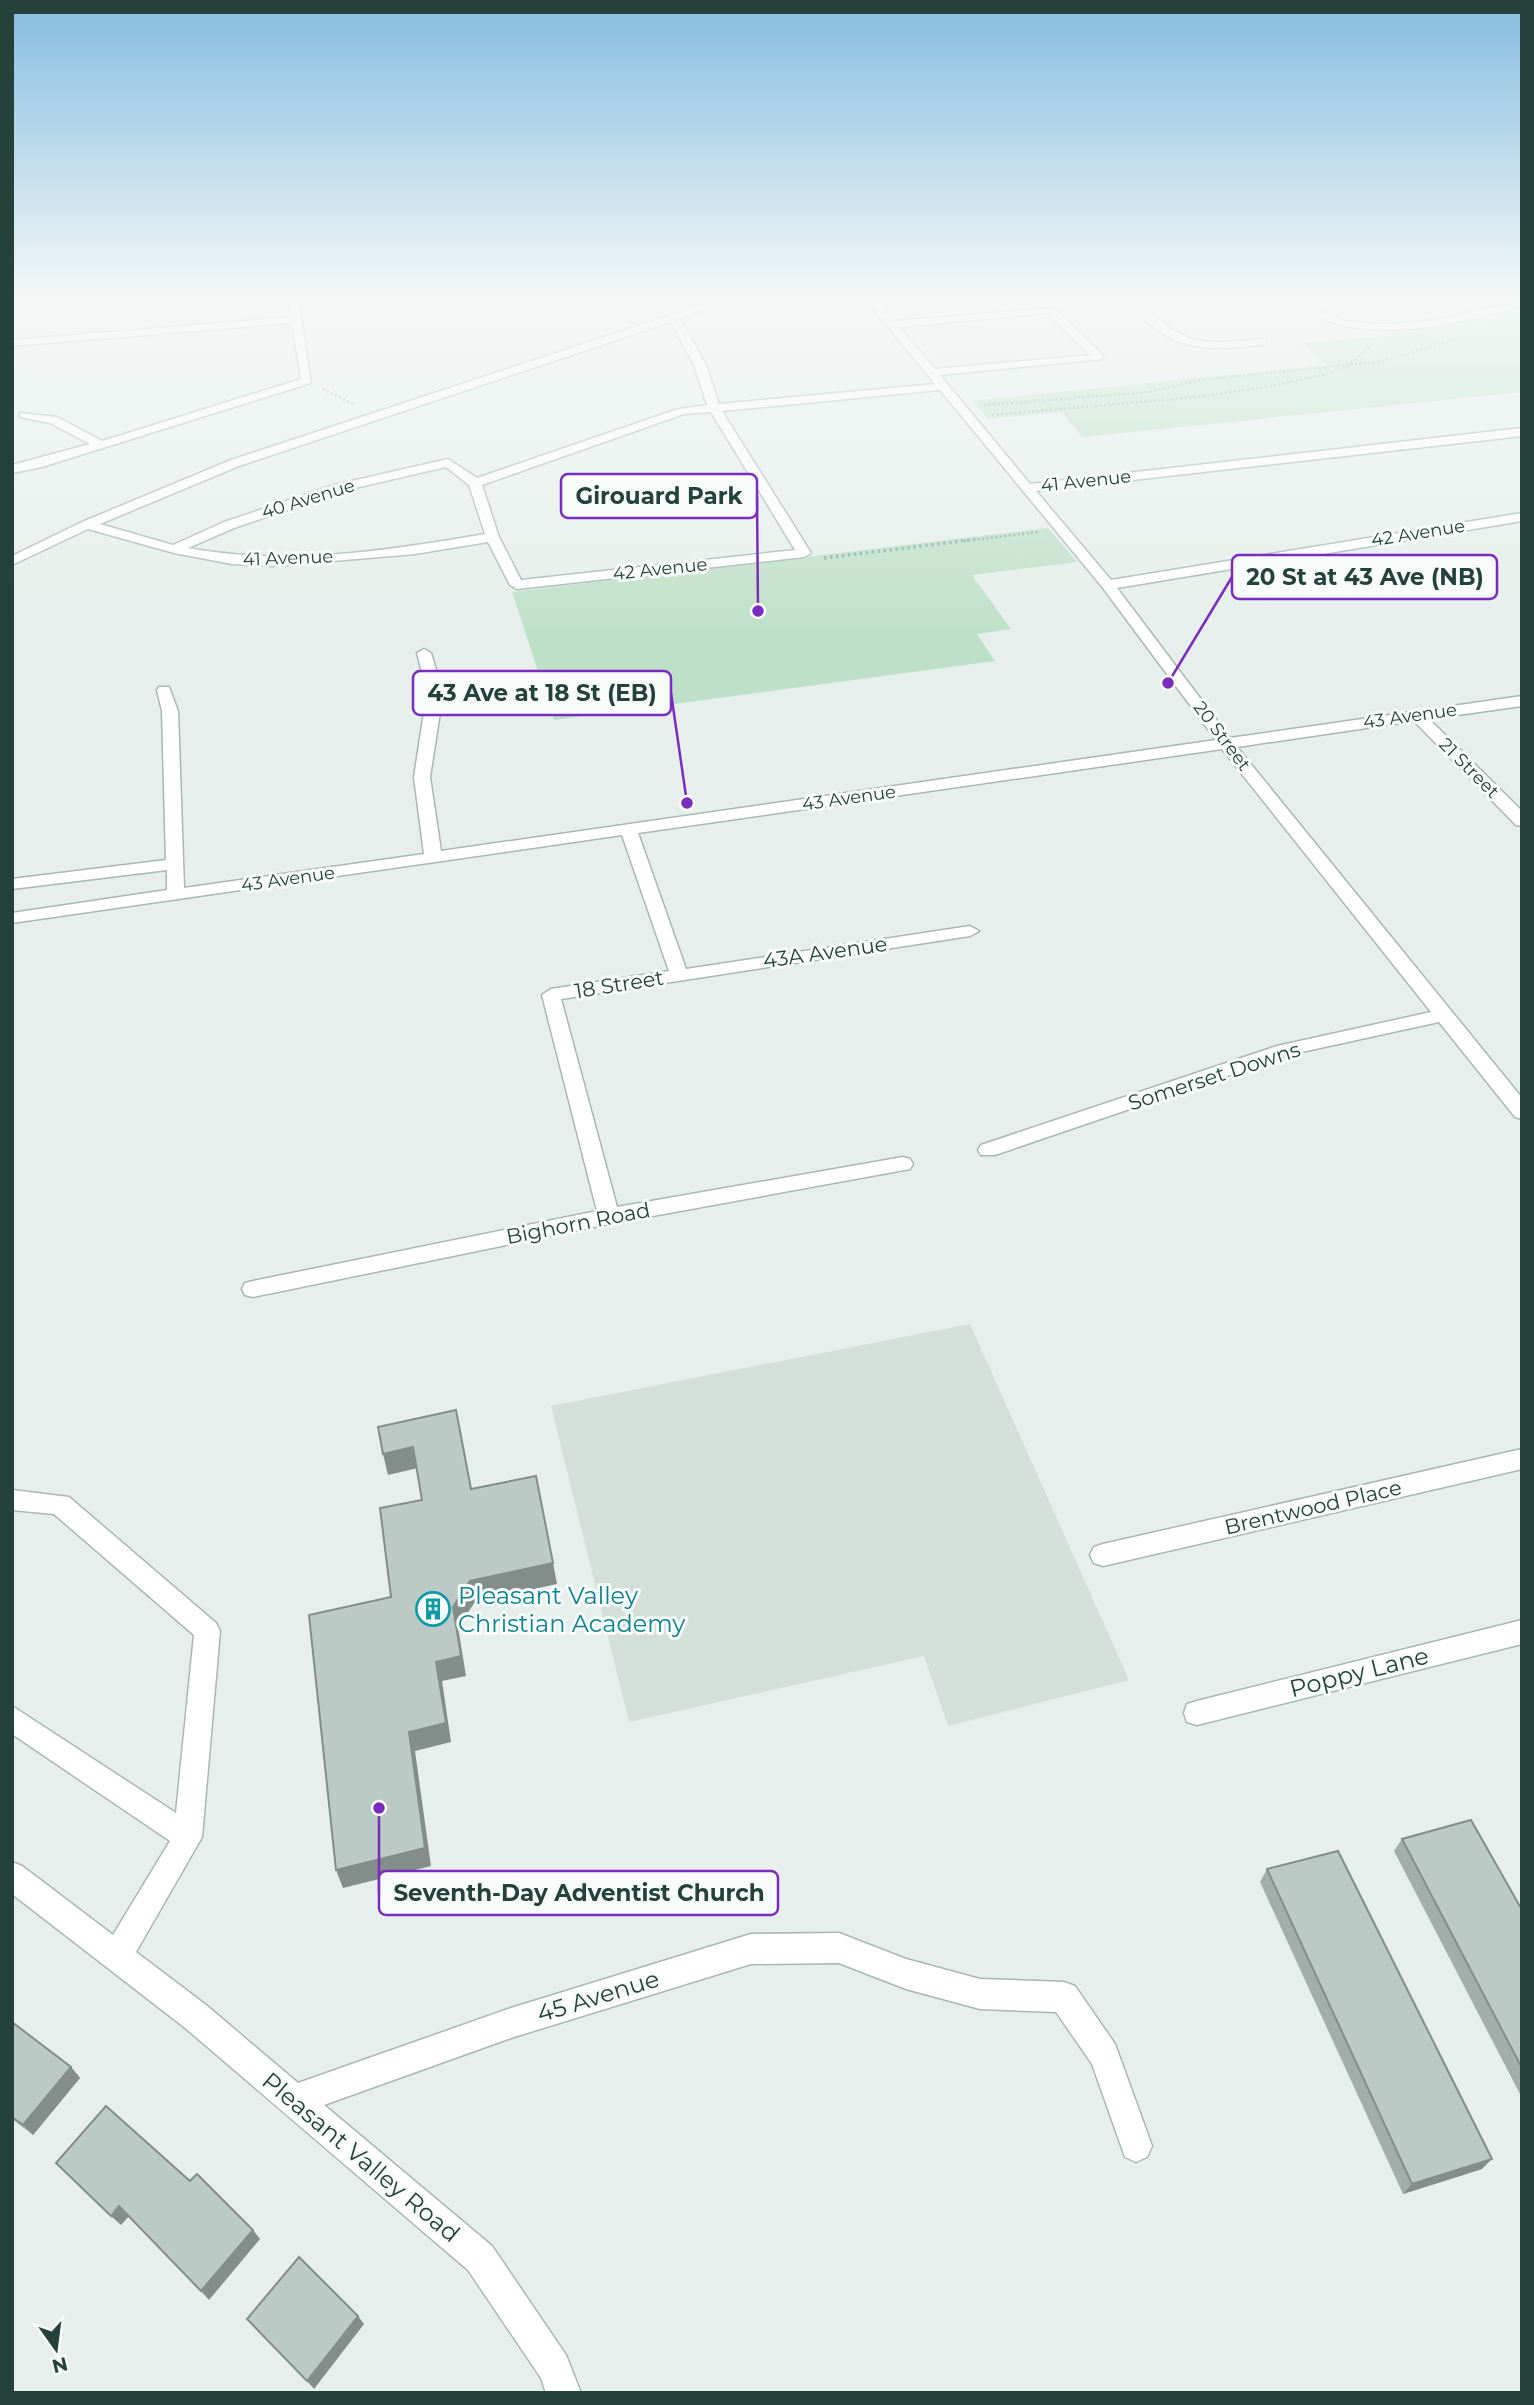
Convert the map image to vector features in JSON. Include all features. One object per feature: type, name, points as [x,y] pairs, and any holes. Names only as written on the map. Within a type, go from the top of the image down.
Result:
[{"type":"street","points":[[12,469],[38,464],[219,408]]},
{"type":"street","points":[[12,561],[235,463],[400,408]]},
{"type":"street","points":[[492,537],[475,483],[681,411],[711,408]]},
{"type":"street","points":[[714,408],[804,553]]},
{"type":"street","name":"20 Street","points":[[959,408],[1108,584],[1225,742],[1522,1112]]},
{"type":"street","points":[[24,415],[53,420],[101,445]]},
{"type":"street","name":"41 Avenue","points":[[1025,488],[1522,432]]},
{"type":"street","name":"40 Avenue","points":[[174,549],[229,524],[338,488],[448,463],[475,483]]},
{"type":"street","name":"42 Avenue","points":[[1108,584],[1522,517]]},
{"type":"street","name":"41 Avenue","points":[[87,526],[174,549],[232,560],[274,562],[415,550],[492,537]]},
{"type":"street","name":"42 Avenue","points":[[492,537],[517,585],[804,553]]},
{"type":"street","points":[[424,653],[435,693],[422,777],[433,858]]},
{"type":"street","points":[[164,690],[170,711],[176,895]]},
{"type":"street","name":"43 Avenue","points":[[12,918],[1522,701]]},
{"type":"street","name":"21 Street","points":[[1417,716],[1522,821]]},
{"type":"street","name":"18 Street","points":[[609,1216],[551,995],[679,974],[629,830]]},
{"type":"street","points":[[12,884],[175,864]]},
{"type":"street","name":"43A Avenue","points":[[679,974],[970,931]]},
{"type":"street","name":"Somerset Downs","points":[[988,1150],[1284,1050],[1443,1015]]},
{"type":"street","name":"Bighorn Road","points":[[253,1289],[609,1216],[903,1164]]},
{"type":"street","name":"Brentwood Place","points":[[1104,1555],[1522,1459]]},
{"type":"street","points":[[12,1500],[60,1504],[206,1631],[188,1837],[117,1956]]},
{"type":"street","name":"Poppy Lane","points":[[1197,1713],[1522,1632]]},
{"type":"street","points":[[12,1718],[188,1837]]},
{"type":"street","name":"Pleasant Valley Road","points":[[12,1876],[117,1956],[295,2100],[480,2258],[554,2367],[564,2393]]},
{"type":"street","name":"45 Avenue","points":[[295,2100],[511,2023],[751,1949],[839,1948],[906,1975],[979,1994],[1064,1997],[1104,2055],[1136,2146]]},
{"type":"path","points":[[359,408],[374,417]]},
{"type":"path","points":[[962,412],[996,408]]},
{"type":"path","points":[[962,412],[1007,415],[1078,408]]},
{"type":"path","points":[[804,553],[813,559],[1059,529]]},
{"type":"shaded area","points":[[970,1324],[1129,1680],[948,1726],[924,1656],[629,1722],[551,1406]]},
{"type":"green space","points":[[978,408],[1364,408],[1083,437],[1061,412],[988,419]]},
{"type":"green space","points":[[1048,528],[1077,562],[972,575],[1011,629],[977,634],[995,661],[554,720],[512,592]]},
{"type":"building","points":[[456,1410],[471,1489],[536,1476],[553,1563],[470,1581],[453,1607],[461,1656],[436,1662],[446,1723],[409,1732],[425,1848],[336,1870],[309,1615],[391,1597],[380,1508],[422,1500],[413,1447],[383,1454],[378,1427]]},
{"type":"building","points":[[1471,1820],[1522,1910],[1522,2068],[1402,1839]]},
{"type":"building","points":[[1338,1851],[1492,2159],[1412,2184],[1267,1869]]},
{"type":"building","points":[[12,2022],[71,2067],[23,2125],[12,2117]]},
{"type":"building","points":[[106,2106],[190,2181],[197,2174],[253,2230],[201,2291],[119,2206],[111,2216],[56,2163]]},
{"type":"building","points":[[299,2257],[358,2316],[307,2381],[247,2319]]},
{"type":"place","name":"Girouard Park","points":[[758,611]]},
{"type":"place","name":"20 St at 43 Ave (NB)","points":[[1168,683]]},
{"type":"place","name":"43 Ave at 18 St (EB)","points":[[687,803]]},
{"type":"place","name":"Pleasant Valley Christian Academy","points":[[433,1609]]},
{"type":"place","name":"Seventh-Day Adventist Church","points":[[379,1808]]}]
